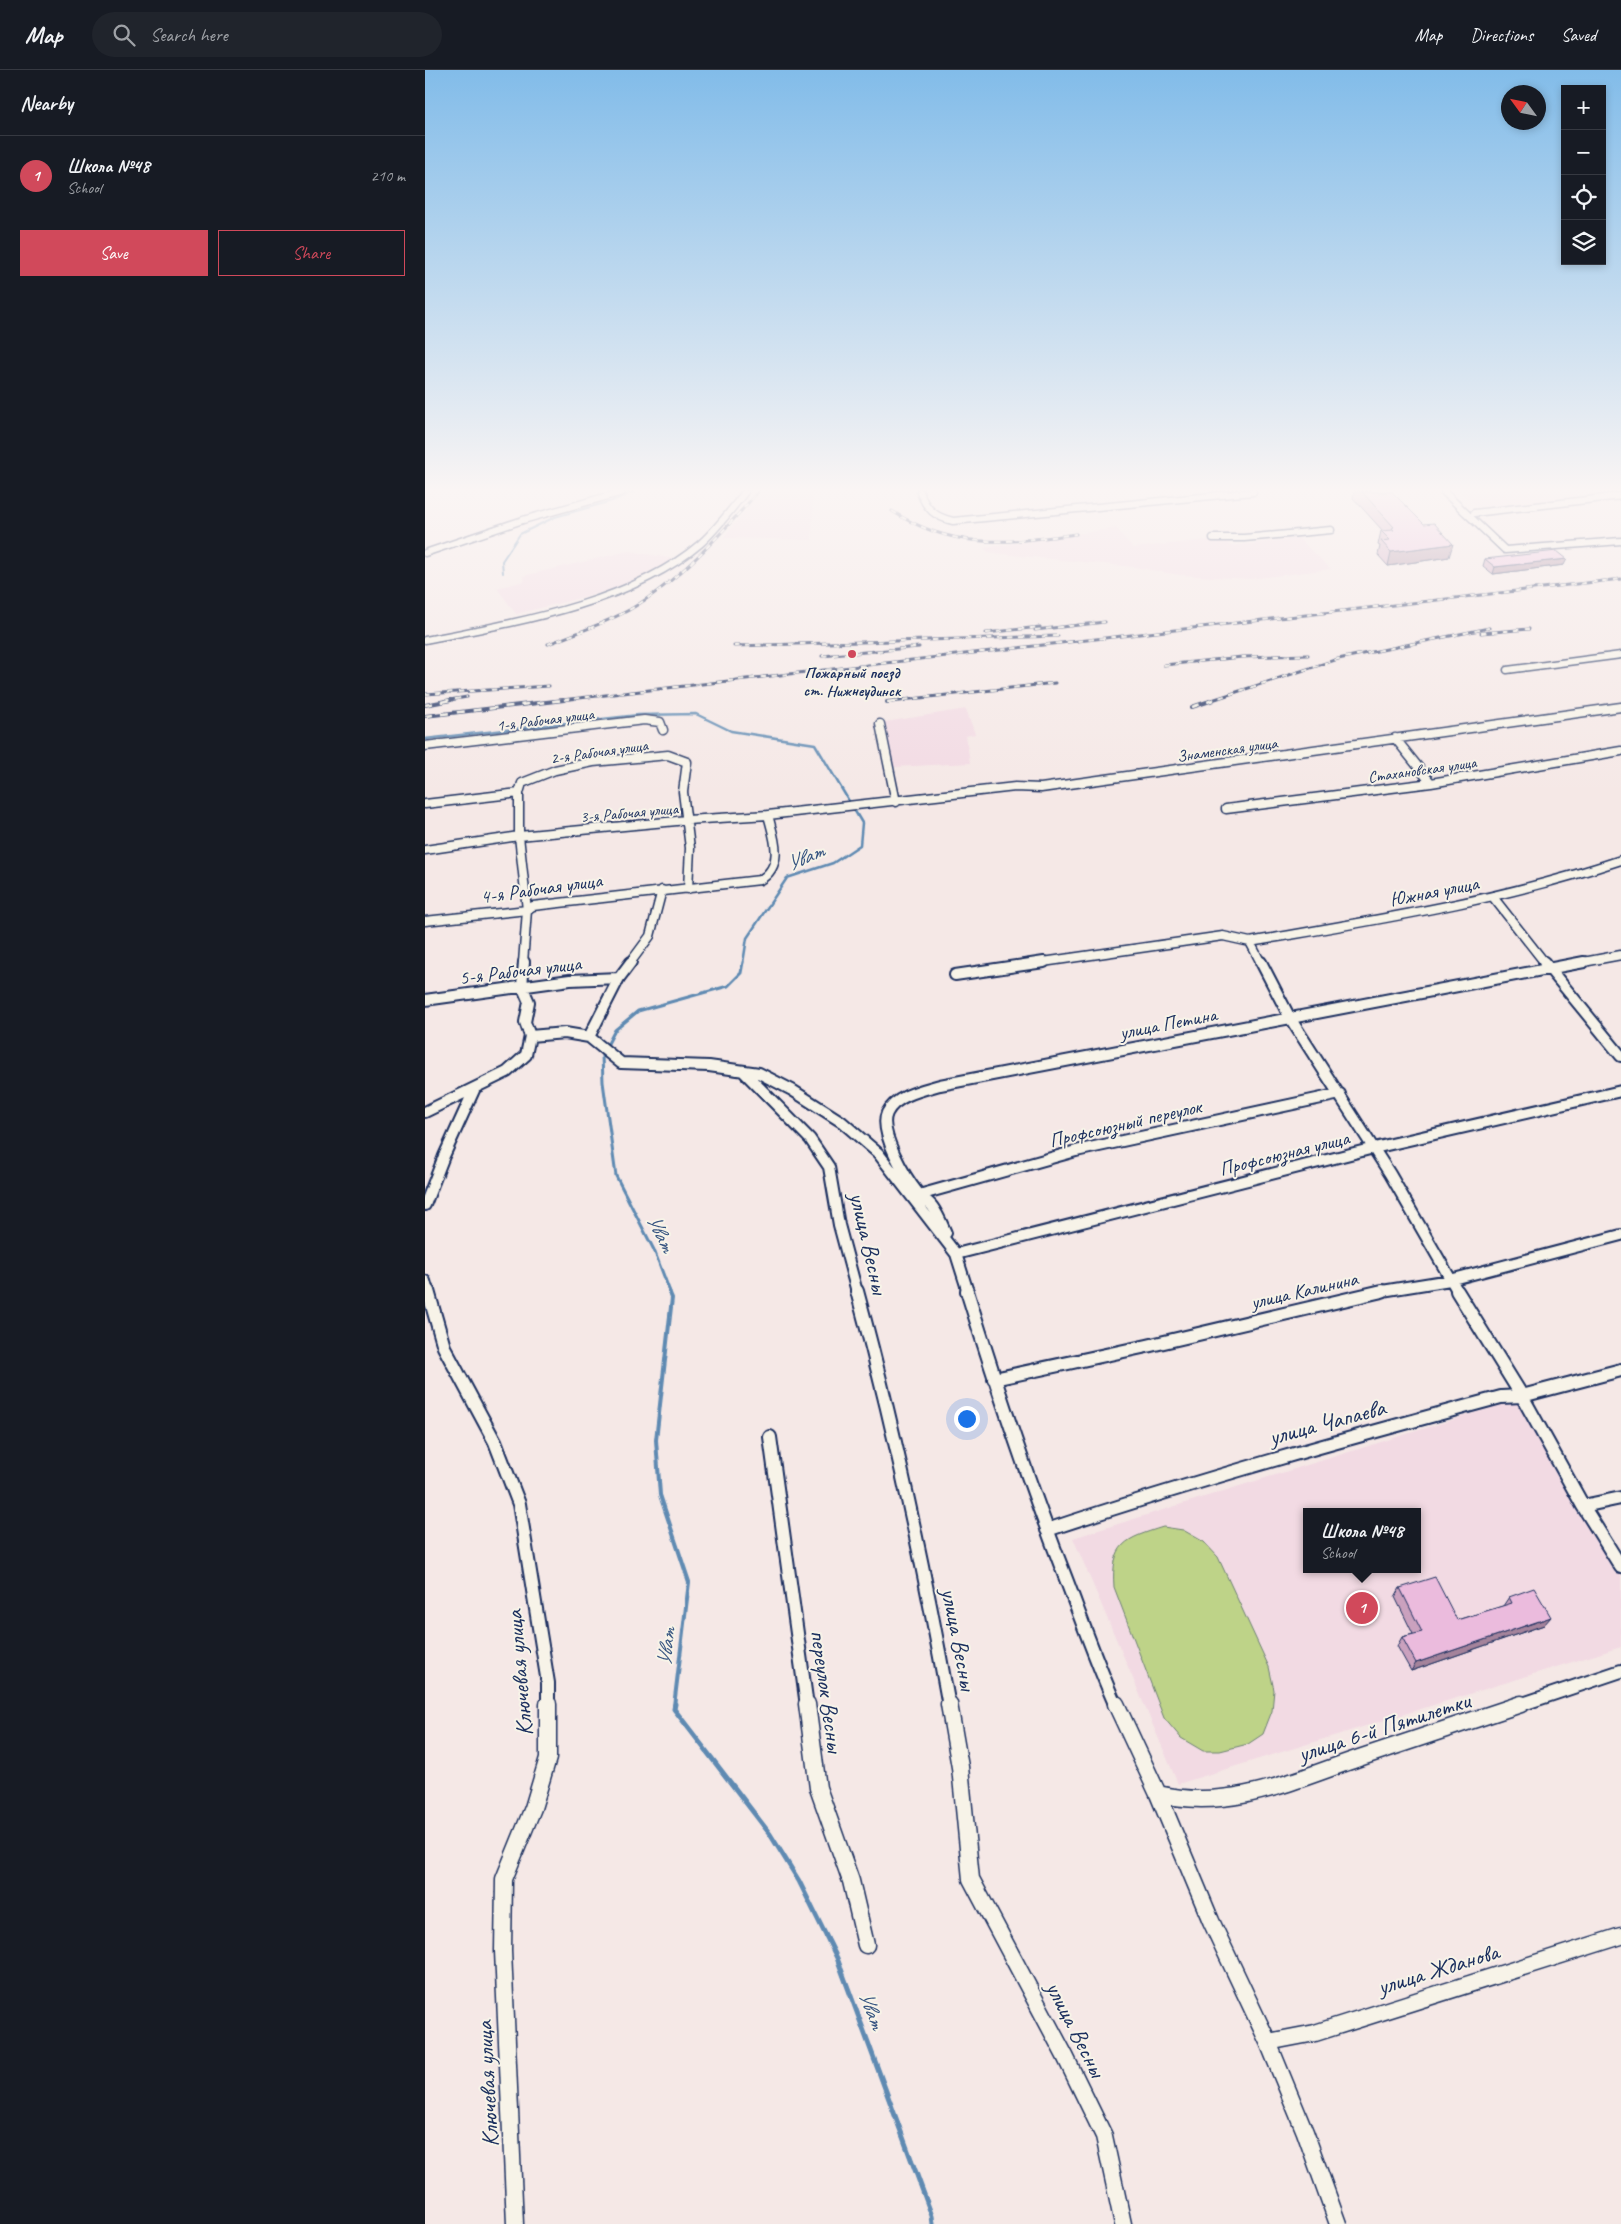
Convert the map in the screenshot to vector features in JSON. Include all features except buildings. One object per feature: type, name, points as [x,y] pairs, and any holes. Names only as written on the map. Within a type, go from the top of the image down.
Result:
[{"type":"street","points":[[425,640],[545,614],[612,593]]},
{"type":"street","points":[[1507,670],[1621,655]]},
{"type":"street","name":"Знаменская улица","points":[[835,807],[895,802],[1015,787],[1055,786],[1621,708]]},
{"type":"street","name":"1-я Рабочая улица","points":[[425,746],[644,720],[660,722],[663,730]]},
{"type":"street","points":[[880,724],[895,802]]},
{"type":"street","points":[[1395,738],[1431,783]]},
{"type":"street","name":"Стахановская улица","points":[[1226,809],[1431,783],[1621,751]]},
{"type":"street","name":"2-я Рабочая улица","points":[[519,792],[522,783],[536,775],[568,767],[668,755],[687,762],[684,771],[683,802],[687,820]]},
{"type":"street","points":[[425,804],[519,792],[519,836],[527,910],[522,986],[529,1002],[525,1022],[530,1036],[526,1055],[507,1072],[425,1112]]},
{"type":"street","name":"3-я Рабочая улица","points":[[425,850],[519,836],[687,820],[768,815],[835,807]]},
{"type":"street","name":"4-я Рабочая улица","points":[[425,921],[527,910],[533,906],[662,890],[688,889],[760,880],[773,872],[776,864],[768,815]]},
{"type":"street","points":[[687,820],[690,857],[688,889]]},
{"type":"street","name":"Южная улица","points":[[1250,942],[1422,912],[1493,897],[1561,880],[1621,860]]},
{"type":"street","points":[[589,1037],[619,978],[650,936],[662,890]]},
{"type":"street","points":[[1493,897],[1549,970],[1621,1056]]},
{"type":"street","points":[[955,975],[1223,936],[1250,942],[1290,1018],[1374,1148],[1450,1280],[1522,1396],[1583,1506],[1621,1567]]},
{"type":"street","name":"улица Петина","points":[[957,1254],[934,1208],[919,1195],[892,1149],[885,1126],[886,1114],[903,1098],[940,1084],[1621,955]]},
{"type":"street","name":"5-я Рабочая улица","points":[[425,1000],[570,980],[619,978]]},
{"type":"street","points":[[530,1036],[565,1033],[589,1037],[621,1063],[709,1066],[759,1073],[792,1090],[842,1122],[878,1153],[957,1254],[994,1379],[1047,1530],[1104,1679],[1158,1794],[1211,1921],[1268,2042],[1305,2132],[1338,2224]]},
{"type":"street","name":"улица Весны","points":[[743,1071],[810,1139],[829,1167],[839,1225],[874,1354],[932,1613],[960,1767],[971,1879],[1065,2056],[1104,2136],[1123,2224]]},
{"type":"street","points":[[425,1205],[444,1156],[475,1088]]},
{"type":"street","name":"Профсоюзная улица","points":[[957,1254],[1374,1148],[1621,1091]]},
{"type":"street","name":"Профсоюзный переулок","points":[[919,1195],[1076,1151],[1340,1094]]},
{"type":"street","name":"улица Калинина","points":[[994,1379],[1147,1346],[1386,1290],[1450,1280],[1621,1235]]},
{"type":"street","name":"Ключевая улица","points":[[425,1281],[444,1347],[495,1442],[519,1504],[531,1570],[547,1683],[548,1758],[533,1808],[504,1878],[503,1951],[515,2224]]},
{"type":"street","name":"улица Чапаева","points":[[1047,1530],[1148,1496],[1272,1459],[1501,1397],[1522,1396],[1621,1370]]},
{"type":"street","name":"переулок Весны","points":[[770,1437],[818,1788],[851,1881],[866,1945]]},
{"type":"street","points":[[1583,1506],[1621,1498]]},
{"type":"street","name":"улица 6-й Пятилетки","points":[[1158,1794],[1197,1801],[1225,1800],[1252,1794],[1621,1671]]},
{"type":"street","name":"улица Жданова","points":[[1268,2042],[1315,2033],[1621,1936]]},
{"type":"shaded area","points":[[500,593],[602,593],[516,614]]},
{"type":"shaded area","points":[[966,709],[975,734],[966,736],[970,763],[894,767],[885,722]]},
{"type":"shaded area","points":[[1519,1399],[1621,1569],[1621,1647],[1178,1784],[1073,1538]]},
{"type":"green space","points":[[1163,1527],[1183,1530],[1204,1542],[1218,1557],[1269,1667],[1274,1690],[1272,1711],[1263,1734],[1248,1744],[1220,1751],[1203,1751],[1181,1738],[1164,1718],[1114,1587],[1115,1561],[1123,1545],[1139,1535]]},
{"type":"waterway","name":"Уват","points":[[425,739],[638,715],[696,714],[731,731],[815,744],[862,823],[860,845],[833,863],[787,878],[747,938],[743,963]]},
{"type":"waterway","name":"Уват","points":[[670,1292],[654,1250],[616,1176],[603,1082],[602,1055],[615,1030],[638,1011],[728,986],[741,973],[743,962]]},
{"type":"waterway","name":"Уват","points":[[669,1291],[672,1298],[656,1440],[660,1495],[689,1582],[674,1706]]},
{"type":"waterway","name":"Уват","points":[[675,1704],[674,1709],[770,1834],[799,1881],[837,1958],[932,2216],[933,2224]]},
{"type":"railway","points":[[548,644],[609,620],[629,610],[655,593]]},
{"type":"railway","points":[[553,701],[1503,593]]},
{"type":"railway","points":[[1035,630],[1105,622]]},
{"type":"railway","points":[[986,633],[1040,627]]},
{"type":"railway","points":[[1209,701],[1338,659],[1489,628]]},
{"type":"railway","points":[[1481,633],[1529,629]]},
{"type":"railway","points":[[734,646],[1058,636]]},
{"type":"railway","points":[[822,656],[919,647]]},
{"type":"railway","points":[[1164,665],[1242,657],[1308,655]]},
{"type":"railway","points":[[893,701],[1055,683]]},
{"type":"railway","points":[[425,694],[549,686]]},
{"type":"railway","points":[[444,701],[467,697]]},
{"type":"railway","points":[[425,705],[451,700]]},
{"type":"railway","points":[[425,716],[564,700]]},
{"type":"railway","points":[[887,702],[904,700]]},
{"type":"railway","points":[[1192,707],[1213,700]]},
{"type":"place","name":"Пожарный поезд ст. Нижнеудинск","points":[[852,654]]},
{"type":"place","name":"Школа №48","points":[[1362,1608]]}]
